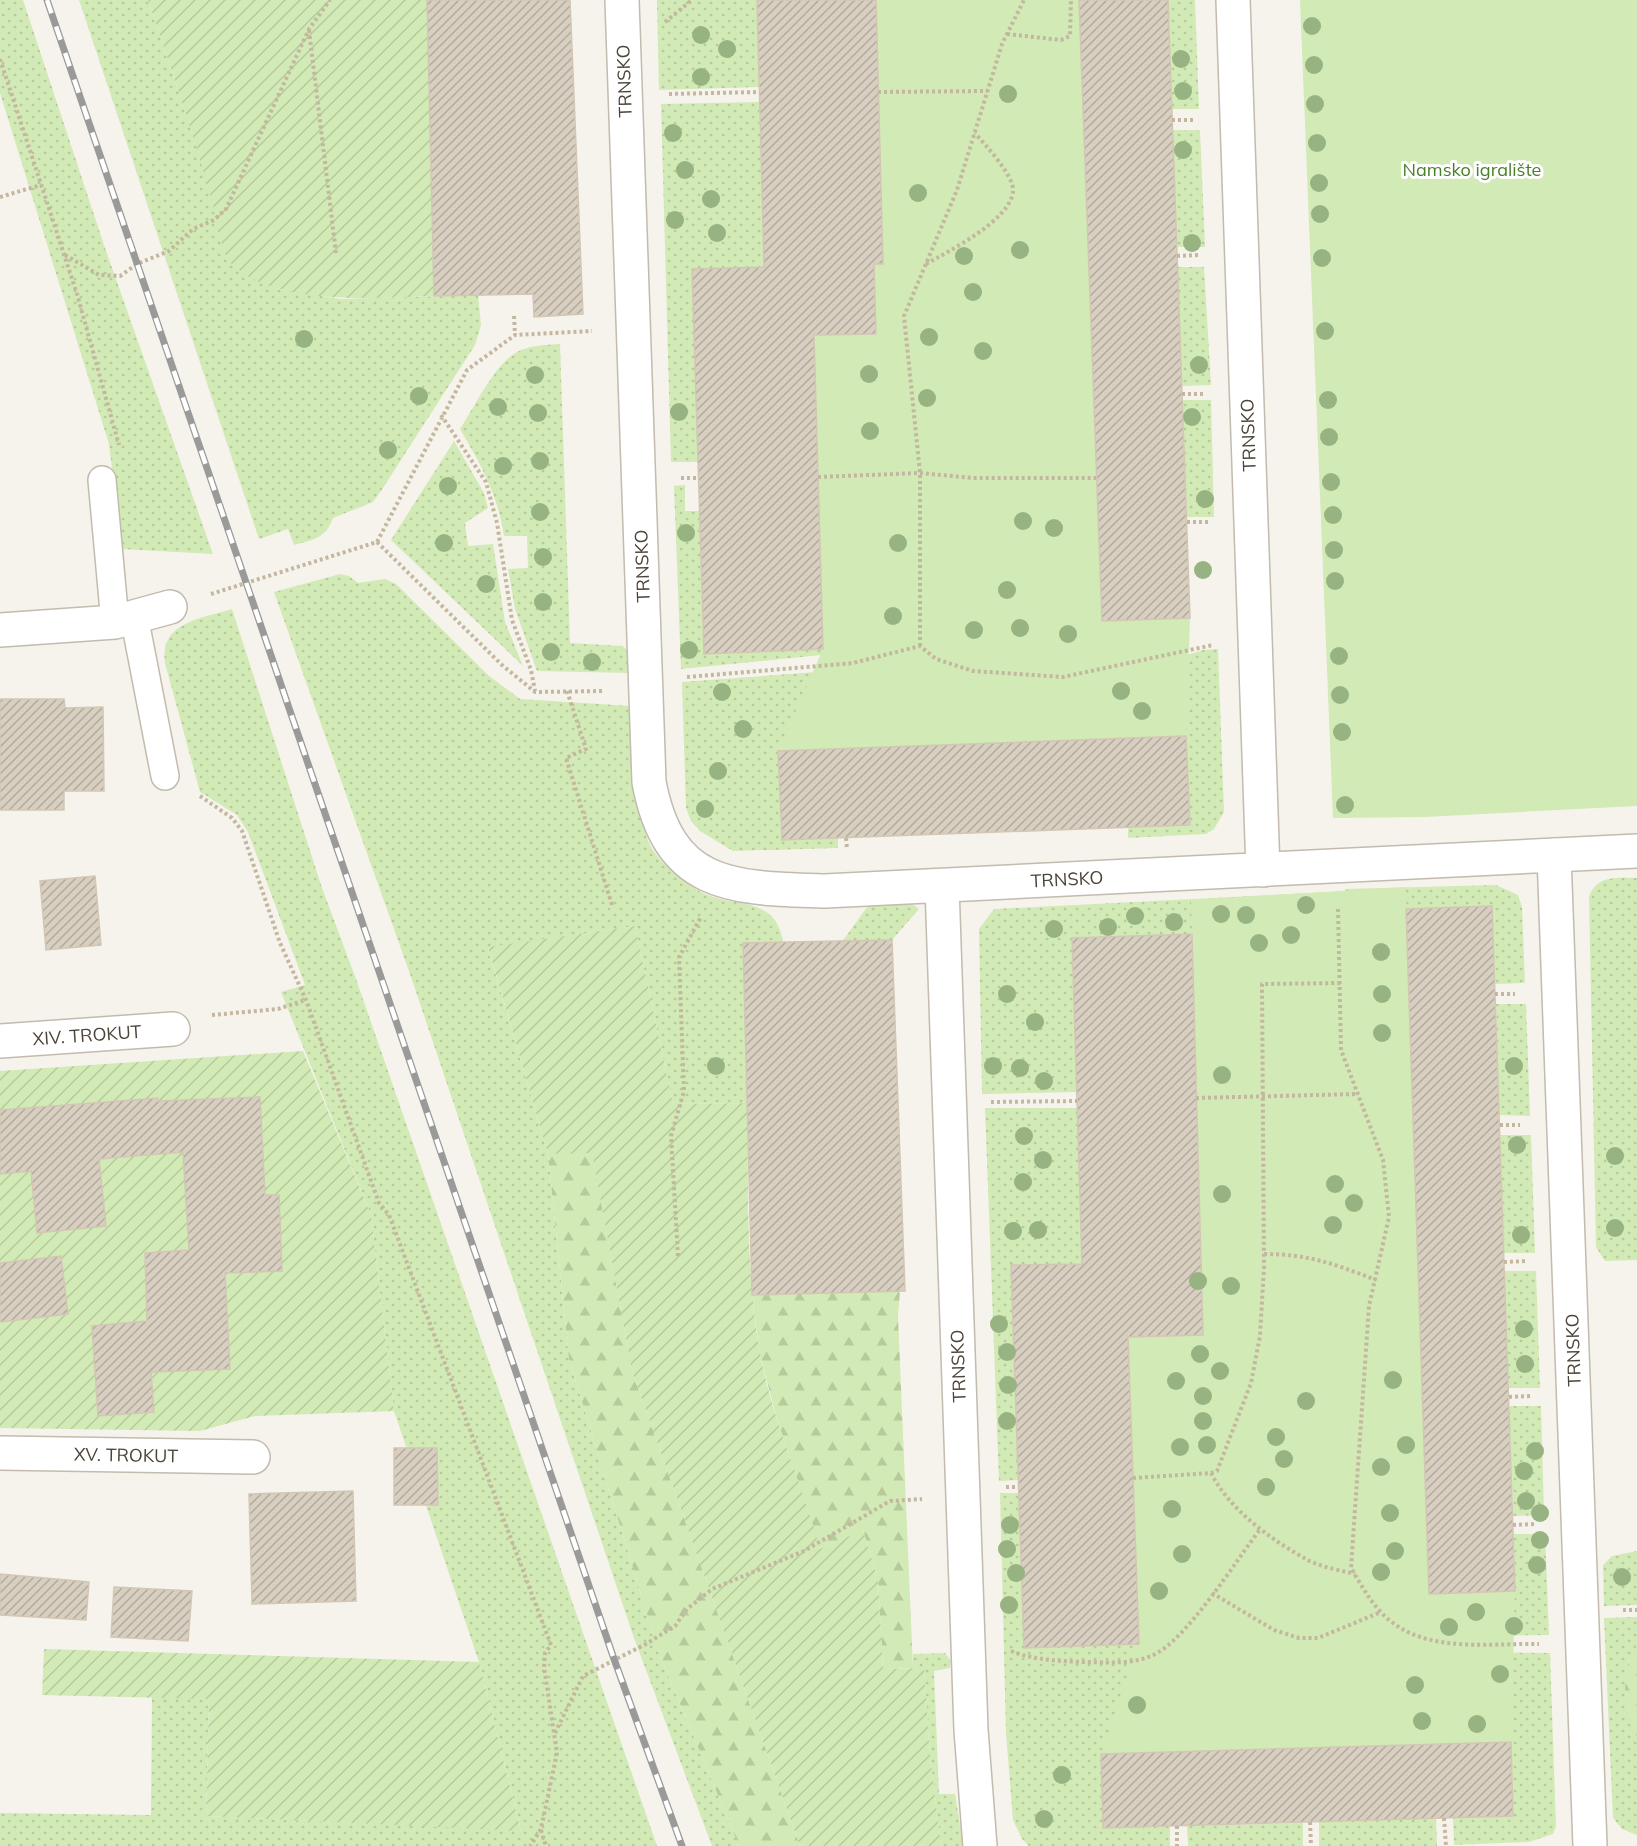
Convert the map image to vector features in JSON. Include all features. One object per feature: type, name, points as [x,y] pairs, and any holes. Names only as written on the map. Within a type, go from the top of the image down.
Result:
[{"type":"street","name":"TRNSKO","points":[[622,0],[649,782],[655,813],[667,838],[684,860],[721,881],[763,889],[825,891],[1637,851]]},
{"type":"street","name":"TRNSKO","points":[[1233,0],[1263,870]]},
{"type":"street","points":[[0,630],[125,619],[170,607]]},
{"type":"street","name":"TRNSKO","points":[[1554,855],[1590,1846]]},
{"type":"street","name":"TRNSKO","points":[[942,886],[970,1730],[980,1846]]},
{"type":"street","name":"XIV. TROKUT","points":[[0,1041],[173,1029]]},
{"type":"street","name":"XV. TROKUT","points":[[0,1453],[253,1457]]},
{"type":"lane","points":[[102,480],[125,619],[165,776]]},
{"type":"path","points":[[64,255],[99,275],[120,276],[137,264],[169,251],[194,229],[214,220],[226,209],[309,29],[330,0]]},
{"type":"path","points":[[659,27],[692,0]]},
{"type":"path","points":[[920,646],[920,473],[904,316],[957,190],[1007,34],[1024,0]]},
{"type":"path","points":[[1007,34],[1061,40],[1070,36],[1071,0]]},
{"type":"path","points":[[309,29],[336,253]]},
{"type":"path","points":[[0,59],[64,255],[121,452]]},
{"type":"path","points":[[878,92],[987,91]]},
{"type":"path","points":[[664,94],[759,92]]},
{"type":"path","points":[[1172,120],[1205,119]]},
{"type":"path","points":[[925,264],[995,220],[1009,204],[1013,190],[1008,174],[975,132]]},
{"type":"path","points":[[0,197],[42,185]]},
{"type":"path","points":[[1177,256],[1211,255]]},
{"type":"path","points":[[514,316],[515,335]]},
{"type":"path","points":[[170,607],[377,542],[441,415],[467,370],[515,335],[593,331]]},
{"type":"path","points":[[1182,393],[1217,393]]},
{"type":"path","points":[[441,415],[486,482],[493,502],[512,620],[531,670],[536,692]]},
{"type":"path","points":[[818,477],[920,473],[973,478],[1096,478]]},
{"type":"path","points":[[1187,522],[1221,521]]},
{"type":"path","points":[[377,542],[502,665],[536,692],[612,691]]},
{"type":"path","points":[[920,646],[936,659],[973,671],[1063,677],[1224,643]]},
{"type":"path","points":[[675,678],[853,663],[920,646]]},
{"type":"path","points":[[567,691],[586,749],[566,758],[614,908]]},
{"type":"path","points":[[165,776],[232,818],[242,831],[280,943],[306,1000],[380,1203],[393,1226],[551,1645],[545,1653],[544,1666],[557,1753],[541,1829],[530,1846]]},
{"type":"path","points":[[678,1256],[671,1136],[684,1091],[679,957],[721,881]]},
{"type":"path","points":[[1339,933],[1341,1050],[1383,1160],[1389,1217],[1369,1306],[1351,1568],[1363,1590],[1381,1612],[1395,1624],[1422,1638],[1443,1643],[1544,1644]]},
{"type":"path","points":[[1133,1478],[1217,1471],[1251,1383],[1260,1335],[1264,1254],[1262,984],[1340,983]]},
{"type":"path","points":[[1495,994],[1519,994]]},
{"type":"path","points":[[173,1029],[190,1018],[278,1009],[306,1000]]},
{"type":"path","points":[[1196,1098],[1358,1094]]},
{"type":"path","points":[[989,1102],[1077,1101]]},
{"type":"path","points":[[1500,1125],[1523,1124]]},
{"type":"path","points":[[1264,1254],[1297,1254],[1339,1265],[1376,1280]]},
{"type":"path","points":[[1504,1262],[1540,1261]]},
{"type":"path","points":[[1509,1397],[1536,1396]]},
{"type":"path","points":[[1211,1473],[1219,1489],[1233,1506],[1261,1528],[1307,1560],[1355,1574]]},
{"type":"path","points":[[555,1733],[583,1676],[646,1644],[675,1626],[687,1609],[712,1589],[804,1551],[890,1501],[962,1497]]},
{"type":"path","points":[[1513,1525],[1541,1524]]},
{"type":"path","points":[[1007,1649],[1024,1656],[1055,1661],[1133,1662],[1154,1655],[1177,1636],[1261,1528]]},
{"type":"path","points":[[1212,1593],[1274,1630],[1299,1638],[1318,1638],[1381,1612]]},
{"type":"path","points":[[1444,1818],[1446,1846]]},
{"type":"path","points":[[1310,1822],[1311,1846]]},
{"type":"path","points":[[1177,1826],[1177,1846]]},
{"type":"path","points":[[541,1829],[546,1846]]},
{"type":"green space","points":[[0,0],[23,0],[105,248],[213,554],[122,549],[109,444],[0,93]]},
{"type":"green space","points":[[79,0],[148,0],[202,162],[278,289],[341,299],[478,295],[481,325],[475,345],[381,491],[373,502],[333,518],[327,530],[313,540],[294,545],[288,529],[259,539]]},
{"type":"green space","points":[[148,0],[427,0],[434,296],[356,298],[297,293],[247,276],[229,261],[222,244],[191,130]]},
{"type":"green space","points":[[657,0],[757,0],[759,87],[659,90]]},
{"type":"green space","points":[[876,0],[1079,0],[1102,621],[1190,618],[1186,736],[778,751],[823,649],[812,266],[882,264]]},
{"type":"green space","points":[[1168,0],[1195,0],[1199,109],[1172,109]]},
{"type":"green space","name":"Namsko igralište","points":[[1300,0],[1637,0],[1637,806],[1425,817],[1333,818]]},
{"type":"green space","points":[[759,102],[764,267],[692,269],[698,462],[671,462],[661,104]]},
{"type":"green space","points":[[1172,130],[1200,130],[1205,247],[1177,247]]},
{"type":"green space","points":[[1177,267],[1204,267],[1211,385],[1181,386]]},
{"type":"green space","points":[[560,344],[570,643],[623,646],[632,656],[633,668],[628,673],[537,671],[515,609],[508,569],[528,568],[527,536],[504,536],[493,494],[482,468],[460,429],[486,386],[510,356],[529,348]]},
{"type":"green space","points":[[1182,400],[1211,400],[1214,517],[1187,517]]},
{"type":"green space","points":[[454,441],[484,493],[488,508],[465,523],[468,546],[493,544],[505,622],[523,666],[391,540]]},
{"type":"green space","points":[[818,483],[831,654],[681,669],[674,486],[685,485],[685,511],[700,511],[704,654],[823,649]]},
{"type":"green space","points":[[340,574],[349,576],[358,583],[385,579],[396,584],[489,676],[520,699],[631,706],[639,803],[647,838],[653,850],[669,869],[690,886],[717,898],[764,910],[779,927],[783,942],[743,943],[747,1103],[673,1104],[635,926],[488,948],[548,1154],[569,1359],[659,1653],[739,1846],[712,1846],[634,1638],[410,974],[274,592]]},
{"type":"green space","points":[[232,609],[322,888],[356,979],[657,1846],[0,1846],[0,1813],[151,1815],[152,1695],[209,1699],[206,1816],[521,1830],[479,1662],[394,1411],[371,1215],[281,992],[305,985],[248,832],[237,815],[200,792],[165,663],[165,649],[175,631],[185,624]]},
{"type":"green space","points":[[1218,649],[1224,812],[1214,829],[1206,834],[1128,838],[1128,828],[1189,825],[1186,736],[779,751],[782,840],[838,838],[838,848],[733,851],[700,831],[691,821],[686,808],[682,682],[817,672],[1158,664],[1203,650]]},
{"type":"green space","points":[[1615,878],[1637,878],[1637,1260],[1605,1261],[1596,1247],[1589,897],[1592,890],[1602,881]]},
{"type":"green space","points":[[1496,885],[1518,895],[1522,907],[1525,983],[1495,984],[1492,906],[1406,910],[1429,1593],[1515,1591],[1514,1534],[1545,1534],[1549,1635],[1471,1636],[1418,1627],[1345,889]]},
{"type":"green space","points":[[1406,887],[1429,1594],[1515,1591],[1511,1742],[1101,1754],[1139,1644],[1125,1262],[1201,1259],[1191,900]]},
{"type":"green space","points":[[1330,892],[1191,934],[1072,938],[1077,1092],[982,1094],[979,929],[994,909]]},
{"type":"green space","points":[[874,901],[911,903],[919,909],[892,940],[842,942],[867,907]]},
{"type":"green space","points":[[635,926],[673,1104],[747,1103],[752,1291],[765,1378],[820,1549],[863,1530],[878,1580],[883,1669],[924,1668],[930,1756],[941,1846],[800,1846],[632,1371],[592,1153],[548,1154],[488,947]]},
{"type":"green space","points":[[1496,1004],[1526,1004],[1530,1116],[1499,1115]]},
{"type":"green space","points":[[303,1051],[371,1215],[394,1411],[255,1416],[200,1431],[0,1428],[0,1071]]},
{"type":"green space","points":[[985,1108],[1077,1108],[1082,1264],[1011,1266],[1018,1480],[999,1481]]},
{"type":"green space","points":[[1500,1135],[1531,1135],[1535,1253],[1504,1253]]},
{"type":"green space","points":[[592,1152],[632,1371],[800,1846],[739,1846],[659,1653],[569,1359],[548,1154]]},
{"type":"green space","points":[[1504,1271],[1536,1271],[1540,1388],[1508,1388]]},
{"type":"green space","points":[[900,1291],[898,1317],[913,1668],[883,1669],[878,1580],[863,1530],[820,1549],[777,1419],[760,1355],[752,1295]]},
{"type":"green space","points":[[1509,1406],[1541,1406],[1544,1515],[1513,1516]]},
{"type":"green space","points":[[1133,1487],[1437,1652],[1550,1653],[1556,1826],[1553,1834],[1529,1842],[1454,1845],[1453,1818],[1510,1742],[1101,1754],[1103,1828],[1170,1826],[1170,1846],[1029,1846],[1022,1839],[1013,1820],[1006,1733],[1000,1493],[1019,1493],[1025,1648],[1138,1644]]},
{"type":"green space","points":[[1637,1551],[1637,1605],[1604,1606],[1603,1565],[1612,1556]]},
{"type":"green space","points":[[1637,1617],[1637,1835],[1622,1829],[1613,1818],[1604,1618]]},
{"type":"green space","points":[[1637,1645],[1637,1738],[1628,1716],[1625,1692],[1628,1667]]},
{"type":"green space","points":[[44,1649],[479,1662],[521,1831],[206,1816],[209,1699],[42,1695]]},
{"type":"green space","points":[[945,1653],[951,1661],[950,1668],[934,1671],[939,1794],[955,1794],[960,1825],[968,1846],[941,1846],[930,1756],[924,1669],[913,1668],[913,1654]]},
{"type":"green space","points":[[1436,1818],[1437,1846],[1319,1846],[1319,1822]]},
{"type":"green space","points":[[1303,1823],[1303,1846],[1188,1846],[1187,1826]]},
{"type":"building","points":[[427,0],[570,0],[583,314],[534,317],[533,294],[434,296]]},
{"type":"building","points":[[757,0],[876,0],[883,264],[874,264],[876,334],[814,335],[823,649],[704,654],[692,269],[764,267]]},
{"type":"building","points":[[1079,0],[1168,0],[1190,618],[1102,621]]},
{"type":"building","points":[[0,699],[64,699],[65,708],[103,707],[104,791],[64,791],[64,810],[0,810]]},
{"type":"building","points":[[1186,736],[1190,825],[782,840],[778,751]]},
{"type":"building","points":[[95,876],[101,945],[46,950],[40,881]]},
{"type":"building","points":[[1492,906],[1515,1591],[1429,1594],[1406,909]]},
{"type":"building","points":[[1192,934],[1203,1335],[1128,1337],[1139,1644],[1024,1648],[1011,1265],[1082,1264],[1072,938]]},
{"type":"building","points":[[892,940],[905,1291],[752,1295],[743,943]]},
{"type":"building","points":[[260,1097],[265,1195],[279,1195],[282,1271],[225,1273],[230,1369],[151,1372],[154,1412],[98,1416],[92,1326],[147,1321],[145,1253],[189,1250],[183,1152],[99,1159],[106,1226],[37,1233],[31,1171],[0,1174],[0,1110],[158,1098],[158,1101]]},
{"type":"building","points":[[61,1256],[68,1314],[0,1322],[0,1263]]},
{"type":"building","points":[[394,1448],[437,1448],[438,1505],[394,1505]]},
{"type":"building","points":[[353,1491],[356,1601],[252,1604],[249,1494]]},
{"type":"building","points":[[0,1574],[89,1582],[86,1620],[0,1615]]},
{"type":"building","points":[[114,1587],[192,1591],[188,1641],[111,1637]]},
{"type":"building","points":[[1511,1742],[1513,1816],[1103,1828],[1101,1754]]},
{"type":"railway","points":[[47,0],[614,1659],[682,1846]]}]
